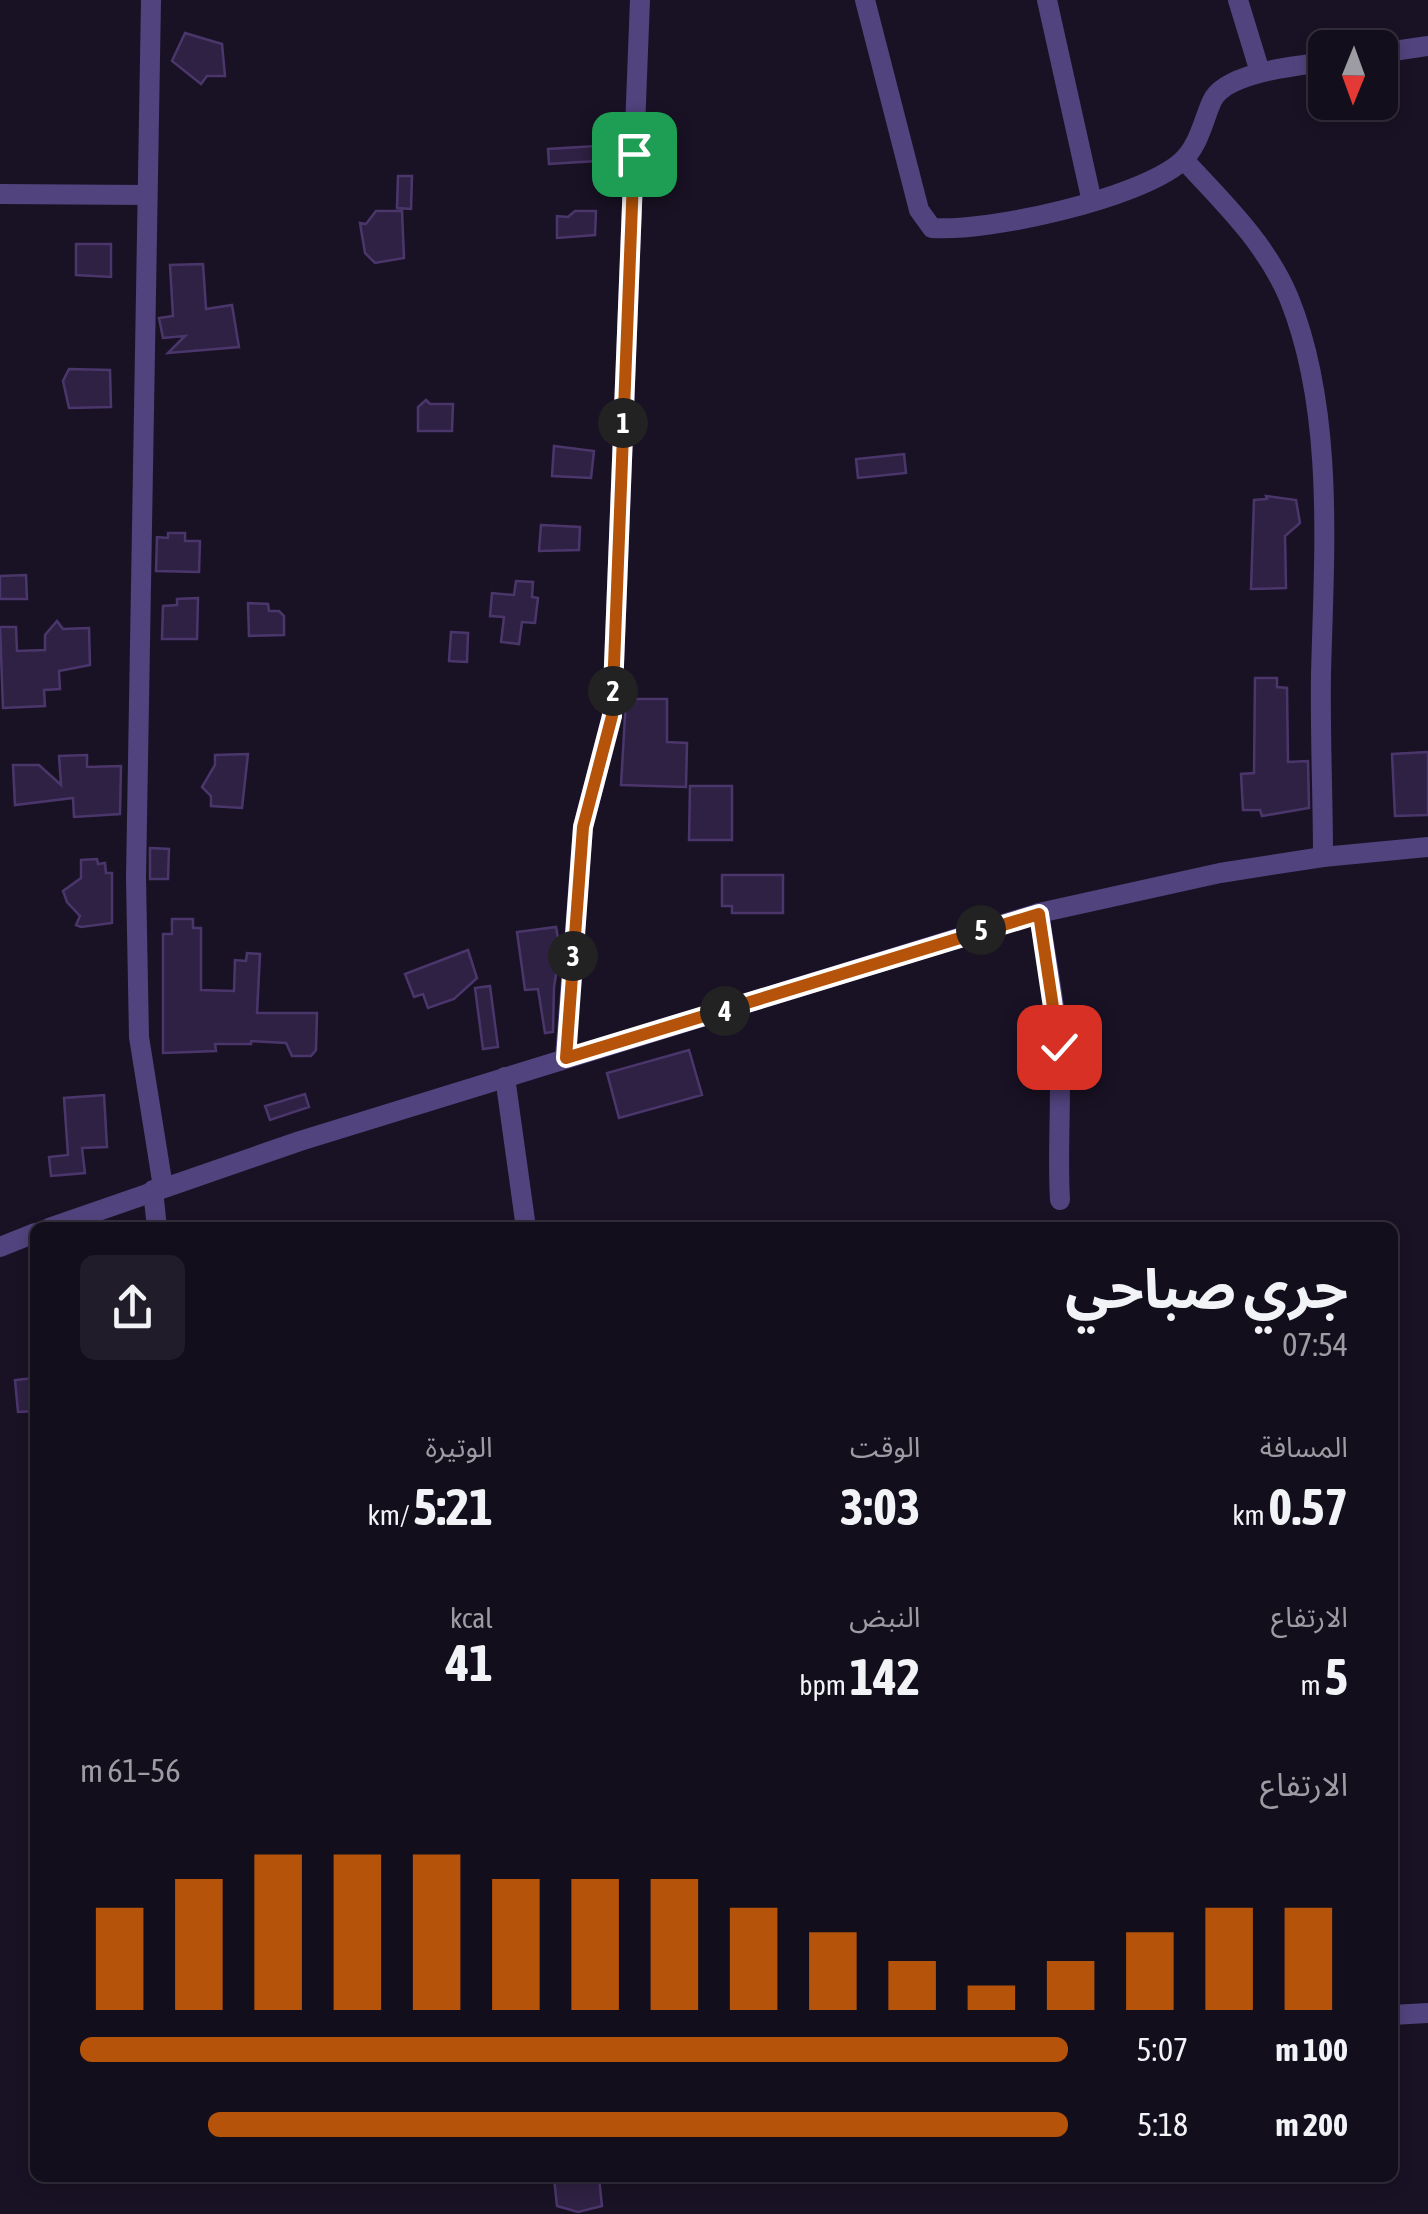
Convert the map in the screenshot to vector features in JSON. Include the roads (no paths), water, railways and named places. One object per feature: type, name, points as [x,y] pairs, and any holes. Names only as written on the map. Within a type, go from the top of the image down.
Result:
[{"type":"street","points":[[150,0],[136,878],[139,1037],[158,1188],[156,1222]]},
{"type":"street","points":[[566,1058],[583,827],[612,716],[640,0]]},
{"type":"street","points":[[865,0],[919,210],[932,228],[956,230],[1046,215],[1092,202],[1184,160],[1215,94],[1260,72],[1308,65]]},
{"type":"street","points":[[1047,0],[1092,202]]},
{"type":"street","points":[[1238,0],[1260,72]]},
{"type":"street","points":[[1398,50],[1428,46]]},
{"type":"street","points":[[1184,160],[1247,228],[1270,262],[1288,296],[1304,344],[1313,392],[1324,512],[1323,857]]},
{"type":"street","points":[[0,194],[146,195]]},
{"type":"street","points":[[65,1222],[158,1188],[505,1077],[1039,914],[1220,873],[1323,857],[1428,848]]},
{"type":"street","points":[[1039,914],[1059,1047],[1061,1092],[1056,1150],[1060,1200]]},
{"type":"street","points":[[505,1077],[525,1222]]},
{"type":"street","points":[[0,1247],[30,1235]]},
{"type":"street","points":[[1398,2015],[1428,2013]]}]
